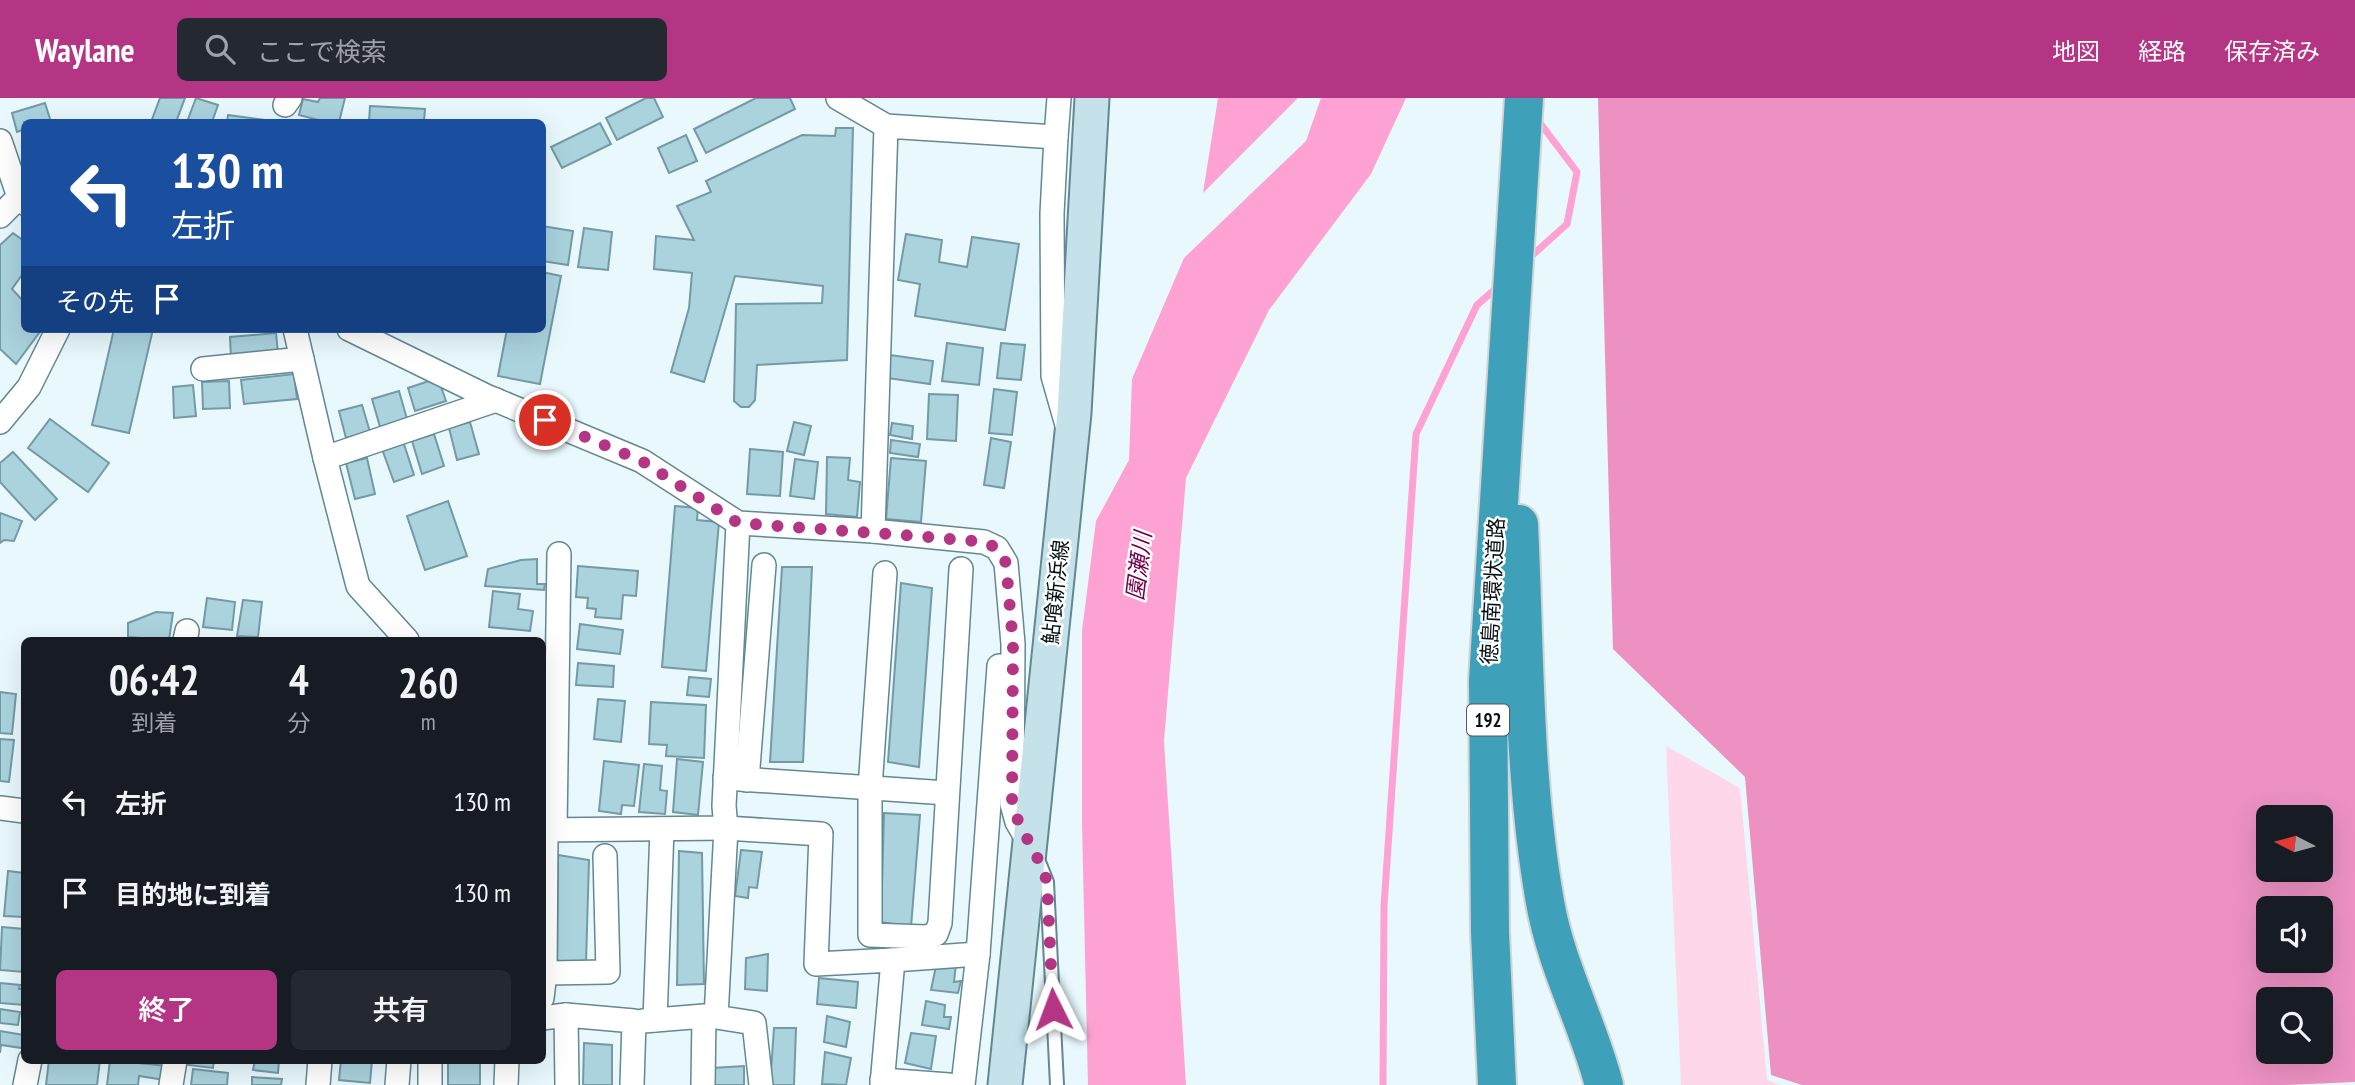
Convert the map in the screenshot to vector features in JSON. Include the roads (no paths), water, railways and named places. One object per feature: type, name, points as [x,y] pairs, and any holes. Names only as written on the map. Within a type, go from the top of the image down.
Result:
[{"type":"highway","name":"徳島南環状道路","points":[[1514,1085],[1508,805],[1519,524],[1518,357],[1524,98]]},
{"type":"highway","name":"徳島南環状道路","points":[[1497,1085],[1490,932],[1488,680],[1542,98]]},
{"type":"highway","points":[[1519,524],[1532,791],[1545,903],[1556,947],[1604,1085]]},
{"type":"highway","points":[[1477,1085],[1477,928],[1488,680]]},
{"type":"main road","name":"鮎喰新浜線","points":[[1005,1085],[1072,440],[1093,98]]},
{"type":"street","points":[[838,98],[886,125],[1056,137]]},
{"type":"street","points":[[1059,98],[1052,214],[1053,376],[1072,440]]},
{"type":"street","points":[[873,531],[886,125]]},
{"type":"street","points":[[0,141],[21,197]]},
{"type":"street","points":[[0,216],[21,201]]},
{"type":"street","points":[[0,422],[29,387],[56,333]]},
{"type":"street","points":[[296,333],[358,586],[404,637]]},
{"type":"street","points":[[357,333],[496,400],[642,461],[738,523],[873,531],[984,542],[997,548],[1006,563],[1013,644],[1012,804],[1017,822],[1030,844]]},
{"type":"street","points":[[202,369],[302,359]]},
{"type":"street","points":[[325,458],[496,400]]},
{"type":"street","points":[[736,779],[738,523]]},
{"type":"street","points":[[546,925],[559,554]]},
{"type":"street","points":[[963,1085],[978,954],[1006,563]]},
{"type":"street","points":[[703,1085],[726,828],[724,806],[736,779],[764,565]]},
{"type":"street","points":[[885,573],[870,788],[870,935],[926,937],[936,934],[940,923],[961,569]]},
{"type":"street","points":[[736,779],[947,793]]},
{"type":"street","points":[[0,808],[21,811]]},
{"type":"street","points":[[548,830],[726,828],[821,834],[816,964],[978,954]]},
{"type":"street","points":[[632,1085],[645,1021],[662,829]]},
{"type":"street","points":[[546,973],[608,972],[605,856]]},
{"type":"street","points":[[893,960],[882,1082],[948,1085]]},
{"type":"street","points":[[546,1017],[566,1015],[645,1021],[710,1016],[754,1023],[761,1085]]},
{"type":"street","points":[[566,1015],[567,1085]]},
{"type":"street","points":[[25,1085],[29,1064]]},
{"type":"street","points":[[172,1085],[175,1064]]},
{"type":"street","points":[[318,1085],[320,1064]]},
{"type":"street","points":[[397,1085],[398,1064]]},
{"type":"street","points":[[430,1064],[430,1085]]},
{"type":"street","points":[[506,1085],[507,1064]]},
{"type":"lane","points":[[1030,844],[1042,865],[1047,882],[1056,1085]]},
{"type":"water","points":[[1218,98],[1298,98],[1203,193]]},
{"type":"water","name":"園瀬川","points":[[1321,98],[1406,98],[1371,174],[1269,310],[1186,478],[1164,741],[1186,1085],[1088,1085],[1082,824],[1082,631],[1096,521],[1129,460],[1132,379],[1184,258],[1306,141]]},
{"type":"waterway","points":[[1527,260],[1567,224],[1577,172],[1537,119]]},
{"type":"waterway","points":[[1383,1085],[1384,906],[1416,434],[1477,305],[1500,285]]}]
